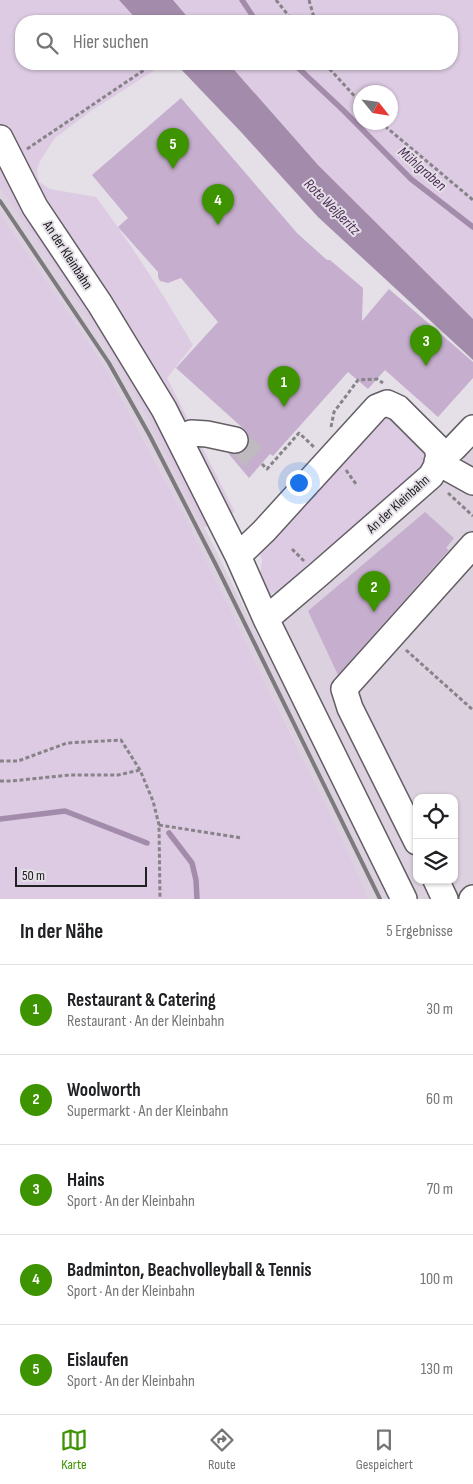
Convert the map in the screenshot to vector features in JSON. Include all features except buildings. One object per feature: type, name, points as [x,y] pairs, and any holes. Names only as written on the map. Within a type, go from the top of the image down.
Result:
[{"type":"street","name":"An der Kleinbahn","points":[[0,138],[6,170],[35,207],[105,312],[164,408],[404,899]]},
{"type":"street","name":"An der Kleinbahn","points":[[238,556],[264,531],[377,407],[387,403],[398,408],[437,447],[439,458],[431,476],[266,619]]},
{"type":"street","points":[[471,494],[438,462],[473,428]]},
{"type":"street","points":[[180,440],[191,433],[207,434],[235,440]]},
{"type":"street","points":[[416,839],[350,708],[344,689],[473,545]]},
{"type":"street","points":[[318,725],[350,708]]},
{"type":"street","points":[[438,884],[445,899]]},
{"type":"path","points":[[276,0],[287,15]]},
{"type":"path","points":[[309,0],[313,15]]},
{"type":"path","points":[[6,170],[145,70]]},
{"type":"path","points":[[331,70],[353,94]]},
{"type":"path","points":[[390,130],[473,200]]},
{"type":"path","points":[[358,380],[377,379]]},
{"type":"path","points":[[262,464],[267,469],[299,433],[309,443]]},
{"type":"path","points":[[466,509],[471,494]]},
{"type":"path","points":[[461,506],[473,516]]},
{"type":"path","points":[[391,636],[473,710]]},
{"type":"path","points":[[0,761],[18,761],[67,743],[121,740],[140,770],[153,801],[160,825],[160,899]]},
{"type":"path","points":[[0,781],[70,775],[118,775],[140,770]]},
{"type":"path","points":[[160,825],[242,838]]},
{"type":"shaded area","points":[[0,0],[119,0],[133,15],[15,15],[15,70],[155,70],[91,111],[55,138],[40,161],[37,170],[39,182],[50,189],[96,197],[146,269],[193,345],[167,378],[235,512],[204,528],[147,416],[113,356],[0,188]]},
{"type":"shaded area","points":[[173,0],[473,0],[473,319],[318,165],[234,70],[458,70],[458,15],[186,15]]},
{"type":"shaded area","points":[[0,188],[113,356],[182,482],[260,640],[461,462],[473,448],[473,899],[369,899],[295,742],[171,491],[105,367],[0,213]]},
{"type":"shaded area","points":[[0,213],[105,367],[184,516],[329,812],[369,899],[0,899]]},
{"type":"shaded area","points":[[384,416],[393,418],[426,453],[426,463],[420,471],[276,597],[274,592],[270,595],[260,576],[262,560],[260,555],[266,542]]},
{"type":"water","points":[[119,0],[173,0],[186,15],[133,15]]},
{"type":"water","name":"Rote Weißeritz","points":[[182,70],[234,70],[318,165],[473,319],[473,360],[318,217]]},
{"type":"waterway","name":"Mühlgraben","points":[[242,0],[252,15]]},
{"type":"waterway","name":"Mühlgraben","points":[[300,70],[411,179],[473,227]]},
{"type":"waterway","points":[[0,819],[65,811],[147,843]]},
{"type":"waterway","points":[[169,833],[192,863],[196,880],[197,899]]},
{"type":"tunnel","points":[[235,440],[262,464]]},
{"type":"railway","points":[[0,201],[109,363],[150,436],[216,565],[380,899]]},
{"type":"place","name":"Eislaufen","points":[[173,169]]},
{"type":"place","name":"Badminton, Beachvolleyball & Tennis","points":[[218,225]]},
{"type":"place","name":"Hains","points":[[426,366]]},
{"type":"place","name":"Restaurant & Catering","points":[[284,407]]},
{"type":"place","name":"Woolworth","points":[[374,612]]}]
